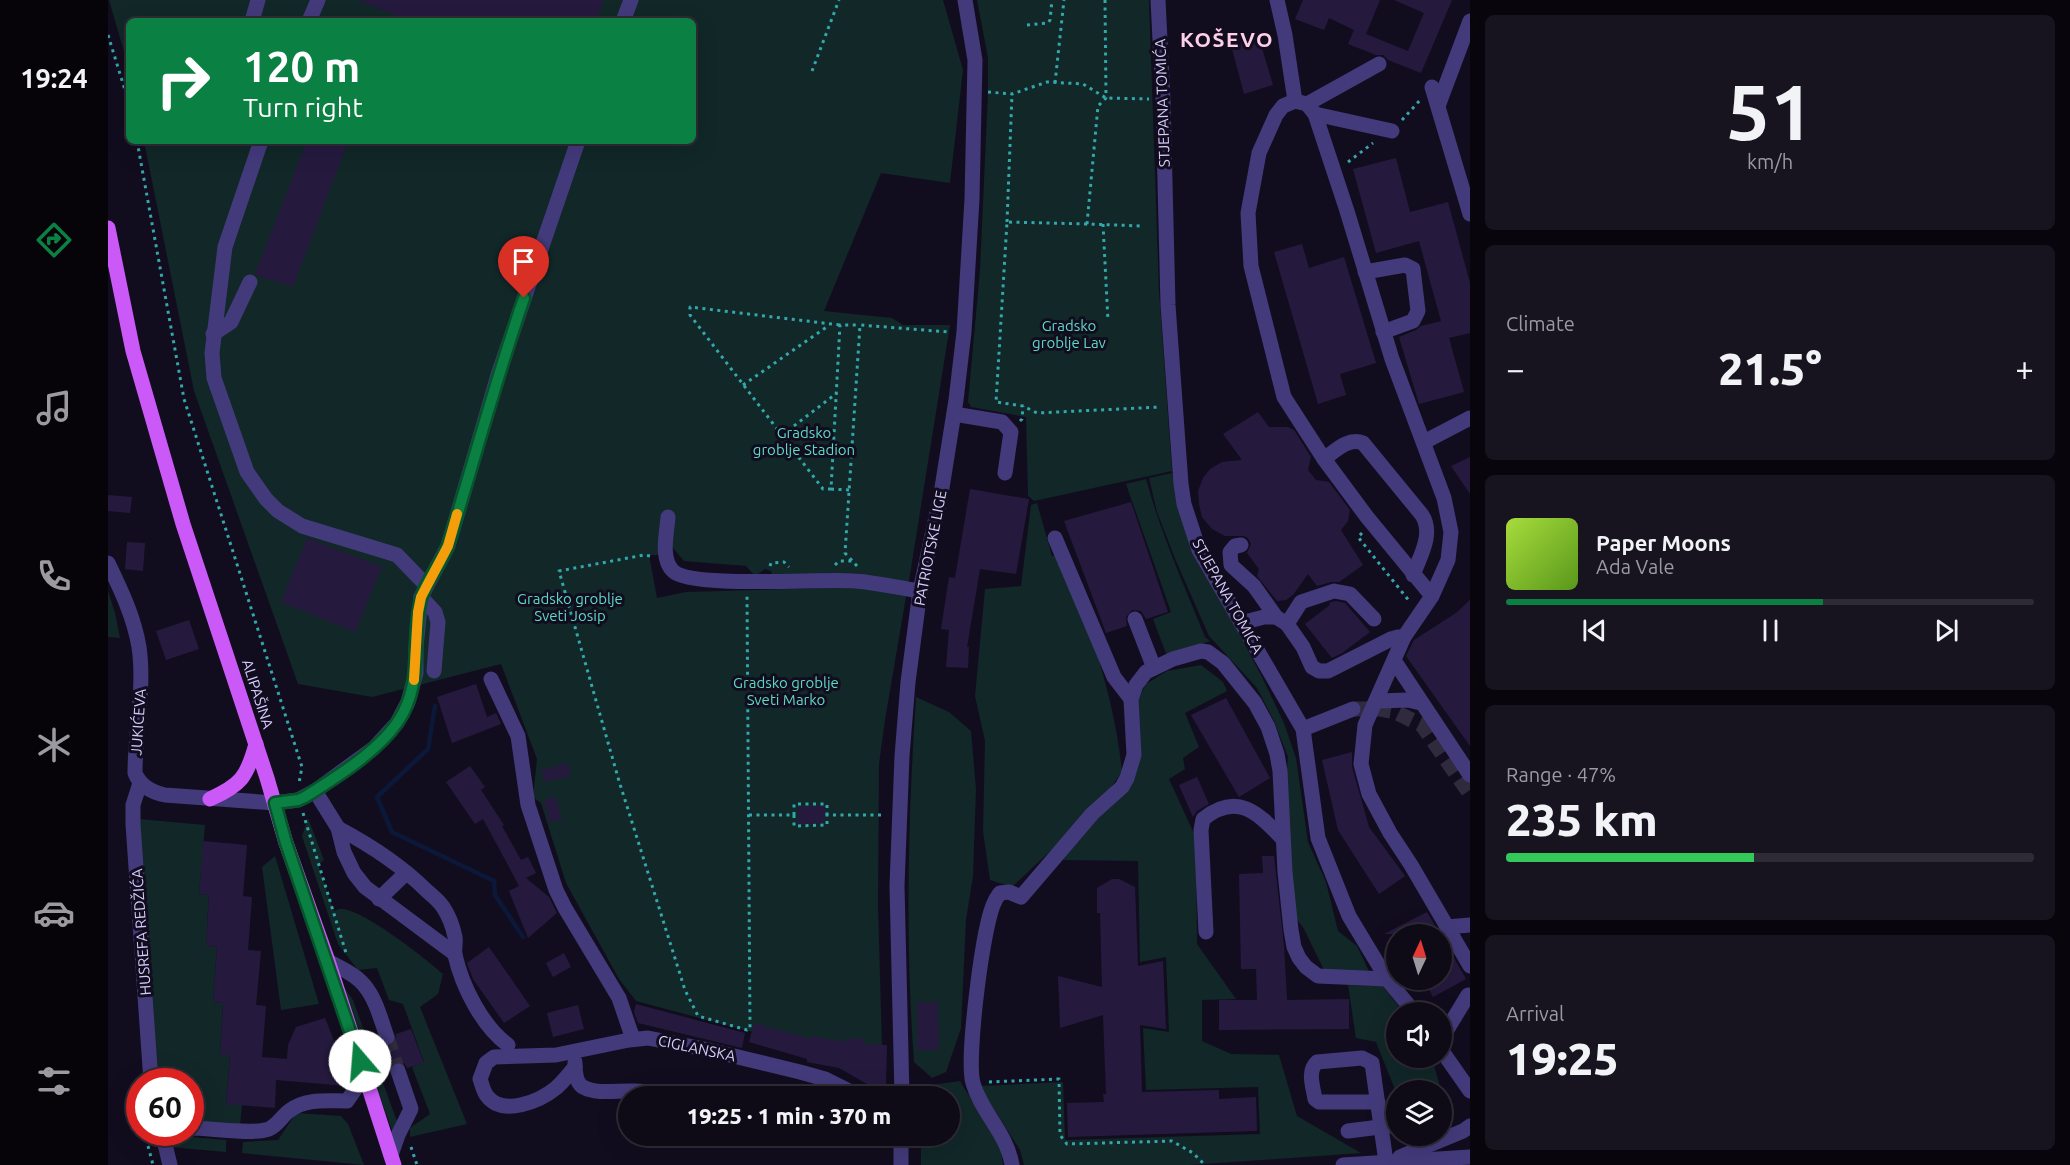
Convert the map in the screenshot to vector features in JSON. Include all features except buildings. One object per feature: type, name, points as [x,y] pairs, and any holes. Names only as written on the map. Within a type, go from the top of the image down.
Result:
[{"type":"main road","name":"ALIPAŠINA","points":[[108,228],[133,351],[183,524],[392,1160]]},
{"type":"main road","points":[[210,799],[231,790],[242,780],[249,768],[256,744]]},
{"type":"street","points":[[253,18],[258,0]]},
{"type":"street","points":[[310,18],[318,0]]},
{"type":"street","points":[[624,18],[631,0]]},
{"type":"street","name":"PATRIOTSKE LIGE","points":[[902,1086],[898,961],[898,815],[908,682],[920,591],[941,494],[964,332],[972,199],[975,60],[966,0]]},
{"type":"street","name":"STJEPANA TOMIĆA","points":[[1158,0],[1164,100],[1163,163],[1168,304],[1181,484],[1190,524],[1199,550],[1303,729],[1318,838],[1348,916],[1386,977]]},
{"type":"street","points":[[1277,0],[1306,106],[1365,272],[1392,359],[1444,498],[1451,532],[1448,560],[1432,596],[1404,637],[1378,700],[1365,724],[1361,764],[1369,794],[1445,924]]},
{"type":"street","points":[[1438,106],[1470,21]]},
{"type":"street","points":[[1306,106],[1379,64]]},
{"type":"street","points":[[1432,87],[1470,214]]},
{"type":"street","points":[[1392,131],[1306,106],[1283,106],[1259,153],[1248,213],[1251,266],[1284,397],[1324,459],[1372,524],[1432,596]]},
{"type":"street","points":[[260,144],[225,247],[213,334],[214,378],[247,472],[266,499],[278,511],[302,526],[397,555],[424,591],[435,612],[438,622],[434,671]]},
{"type":"street","points":[[140,783],[155,793],[210,799],[275,803],[298,800],[315,791],[374,748],[397,723],[408,702],[416,673],[416,647],[424,591],[448,546],[498,375],[577,144]]},
{"type":"street","points":[[1365,272],[1405,265],[1413,269],[1418,311],[1416,317],[1413,321],[1383,332]]},
{"type":"street","points":[[213,334],[231,322],[250,282]]},
{"type":"street","points":[[954,414],[1002,422],[1011,432],[1005,472]]},
{"type":"street","points":[[1424,442],[1470,418]]},
{"type":"street","points":[[1324,459],[1349,442],[1357,440],[1364,443],[1422,514],[1427,527],[1427,536],[1413,575]]},
{"type":"street","points":[[668,517],[665,559],[673,571],[685,577],[747,581],[855,581],[920,591]]},
{"type":"street","points":[[1055,538],[1114,677],[1131,699]]},
{"type":"street","points":[[1240,544],[1234,546],[1230,552],[1231,565],[1254,586],[1303,647],[1312,667],[1319,671],[1328,671],[1391,639],[1404,637]]},
{"type":"street","name":"JUKIĆEVA","points":[[108,563],[128,606],[139,647],[141,691],[135,773],[140,783]]},
{"type":"street","points":[[1281,621],[1301,602],[1334,591],[1350,594],[1374,619]]},
{"type":"street","points":[[1241,623],[1264,617],[1281,621]]},
{"type":"street","points":[[1135,619],[1154,668]]},
{"type":"street","points":[[1012,1165],[1010,1153],[1001,1134],[973,1083],[973,1031],[984,947],[994,901],[1000,893],[1009,892],[1022,897],[1092,814],[1122,787],[1134,755],[1131,699],[1136,686],[1146,672],[1154,668],[1173,659],[1208,651],[1214,654],[1240,682],[1255,703],[1268,728],[1277,754],[1280,771],[1282,838],[1294,947],[1299,958],[1318,976],[1386,979]]},
{"type":"street","points":[[1395,662],[1470,775]]},
{"type":"street","points":[[491,679],[518,736],[528,805],[556,890],[619,998],[633,1039]]},
{"type":"street","points":[[1378,700],[1408,700],[1421,703]]},
{"type":"street","points":[[1303,729],[1353,709]]},
{"type":"street","name":"HUSREFA REDŽIĆA","points":[[140,783],[133,805],[133,824],[150,1068]]},
{"type":"street","points":[[315,791],[338,828],[354,873],[365,887],[455,954]]},
{"type":"street","points":[[1206,932],[1201,830],[1203,819],[1224,806],[1251,809],[1282,838]]},
{"type":"street","points":[[338,828],[368,844],[442,905],[453,930],[455,954],[473,1002],[491,1030],[508,1045]]},
{"type":"street","points":[[379,899],[406,873]]},
{"type":"street","points":[[1452,927],[1470,925]]},
{"type":"street","points":[[1452,935],[1470,965]]},
{"type":"street","points":[[328,961],[350,973],[363,984],[374,1003],[381,1041]]},
{"type":"street","name":"STJEPANA TOMIĆA","points":[[1396,990],[1406,1002]]},
{"type":"street","points":[[1452,1023],[1467,995]]},
{"type":"street","points":[[1452,1013],[1459,1012]]},
{"type":"street","name":"CIGLANSKA","points":[[575,1060],[555,1089],[529,1102],[508,1106],[496,1103],[488,1097],[480,1079],[486,1063],[494,1057],[536,1056],[575,1060],[633,1039],[648,1038],[789,1069],[825,1079],[839,1086]]},
{"type":"street","points":[[1378,1102],[1319,1102],[1315,1099],[1311,1072],[1313,1066],[1317,1062],[1366,1059],[1372,1063],[1378,1102],[1386,1119]]},
{"type":"street","points":[[575,1060],[581,1086],[618,1090]]},
{"type":"street","points":[[1452,1065],[1470,1091]]},
{"type":"street","points":[[392,1075],[411,1109],[403,1124],[392,1160]]},
{"type":"street","points":[[204,1129],[249,1131],[269,1129],[298,1105],[311,1101],[347,1101],[356,1088],[366,1080]]},
{"type":"street","points":[[1348,1131],[1386,1126]]},
{"type":"street","points":[[1387,1162],[1463,1131],[1470,1126]]},
{"type":"street","points":[[165,1146],[170,1165]]},
{"type":"street","points":[[901,1146],[901,1165]]},
{"type":"street","points":[[1387,1162],[1388,1146]]},
{"type":"street","points":[[1343,1165],[1470,1157]]},
{"type":"path","points":[[812,72],[839,0]]},
{"type":"path","points":[[1027,25],[1048,23],[1053,0]]},
{"type":"path","points":[[1055,83],[1064,0]]},
{"type":"path","points":[[1087,224],[1098,106],[1106,98],[1105,0]]},
{"type":"path","points":[[108,35],[126,93]]},
{"type":"path","points":[[974,92],[1012,94],[1047,82],[1083,84],[1106,98],[1164,100]]},
{"type":"path","points":[[1012,94],[996,402],[1023,406],[1037,413],[1161,406]]},
{"type":"path","points":[[138,144],[184,399],[302,767],[298,800],[344,942],[350,973]]},
{"type":"path","points":[[1007,222],[1142,226]]},
{"type":"path","points":[[1103,224],[1108,321]]},
{"type":"path","points":[[849,490],[823,489],[690,315],[690,306],[828,325],[964,332]]},
{"type":"path","points":[[743,385],[828,325]]},
{"type":"path","points":[[831,489],[840,325]]},
{"type":"path","points":[[846,553],[860,326]]},
{"type":"path","points":[[782,435],[837,393]]},
{"type":"path","points":[[1372,524],[1358,537],[1415,609]]},
{"type":"path","points":[[665,559],[644,555],[560,571],[620,781],[685,990],[698,1016],[747,1030],[750,1029],[747,581]]},
{"type":"path","points":[[794,804],[827,804],[827,825],[794,826],[794,815],[794,804]]},
{"type":"path","points":[[748,815],[794,815]]},
{"type":"path","points":[[827,815],[898,815]]},
{"type":"path","points":[[381,1041],[392,1075]]},
{"type":"path","points":[[973,1083],[1059,1079],[1060,1135],[1067,1144],[1172,1141],[1193,1153],[1204,1165]]},
{"type":"path","points":[[403,1124],[417,1165]]},
{"type":"green space","points":[[109,0],[943,0],[963,70],[950,183],[881,173],[824,311],[892,318],[903,325],[950,325],[908,587],[858,573],[772,575],[771,571],[765,569],[755,576],[746,566],[684,561],[672,547],[661,555],[649,555],[657,598],[686,592],[852,587],[907,591],[879,764],[878,905],[882,1046],[838,1043],[748,1031],[636,1001],[619,979],[566,883],[541,803],[533,797],[537,759],[501,664],[372,697],[298,684],[194,391],[145,144],[696,144],[696,18],[126,18],[126,59]]},
{"type":"green space","name":"Gradsko groblje Lav","points":[[977,0],[1149,0],[1159,291],[1172,471],[1034,501],[1028,496],[1026,417],[971,407],[968,402],[980,270],[988,92],[988,58]]},
{"type":"green space","points":[[1172,473],[1179,507],[1194,548],[1284,723],[1296,758],[1308,842],[1326,882],[1338,931],[1357,946],[1369,971],[1325,972],[1304,929],[1293,914],[1285,792],[1288,757],[1274,721],[1257,688],[1209,636],[1176,561],[1157,512],[1149,478]]},
{"type":"green space","points":[[1146,479],[1173,559],[1205,637],[1210,641],[1167,656],[1153,619],[1171,612],[1126,484]]},
{"type":"green space","points":[[1037,503],[1052,556],[1063,554],[1091,634],[1107,689],[1122,772],[1095,809],[1012,887],[990,880],[983,831],[985,741],[975,696],[985,589],[1021,586],[1031,505]]},
{"type":"green space","points":[[108,591],[115,613],[120,638],[108,637]]},
{"type":"green space","points":[[1201,665],[1223,682],[1227,691],[1185,713],[1199,747],[1183,758],[1185,769],[1169,779],[1196,838],[1197,944],[1236,999],[1202,1000],[1202,1041],[1231,1054],[1279,1055],[1297,1116],[1361,1153],[1190,1165],[1024,1165],[1020,1150],[979,1086],[1063,1082],[1065,1140],[1260,1134],[1258,1087],[1146,1090],[1143,1028],[1169,1032],[1166,957],[1140,962],[1138,861],[1063,860],[1082,833],[1115,803],[1131,773],[1135,705],[1146,684],[1167,671]]},
{"type":"green space","points":[[916,697],[949,712],[971,731],[976,789],[973,876],[966,920],[961,1028],[946,1072],[932,1078],[914,1062],[909,971],[911,788]]},
{"type":"green space","points":[[308,818],[324,860],[318,865],[334,911],[342,909],[353,912],[380,926],[443,974],[438,994],[420,1007],[467,1124],[410,1137],[410,1128],[430,1114],[412,1067],[424,1062],[403,1004],[389,1000],[377,968],[358,970],[338,944],[302,836]]},
{"type":"green space","points":[[139,819],[205,825],[199,894],[209,895],[206,946],[217,947],[213,1002],[223,1003],[220,1054],[230,1055],[226,1103],[242,1105],[240,1125],[204,1122],[204,1068],[145,1068]]},
{"type":"green space","points":[[275,856],[319,1004],[281,1010],[262,867]]},
{"type":"green space","points":[[337,978],[353,1000],[399,1127],[393,1133]]},
{"type":"green space","points":[[1348,985],[1383,986],[1395,1002],[1386,1002],[1386,1067],[1376,1042],[1356,1038]]},
{"type":"green space","points":[[1386,1068],[1435,1068],[1438,1080],[1391,1080]]},
{"type":"green space","points":[[960,1081],[1001,1148],[1003,1165],[921,1165],[921,1146],[960,1146],[960,1086],[924,1086]]},
{"type":"green space","points":[[296,1113],[341,1116],[348,1124],[364,1165],[242,1153],[243,1142],[278,1140]]},
{"type":"green space","points":[[204,1138],[226,1140],[226,1152],[158,1146],[204,1146]]},
{"type":"waterway","points":[[435,706],[428,749],[377,797],[392,832],[494,881],[495,895],[523,937]]},
{"type":"tunnel","points":[[1353,709],[1379,709],[1395,712],[1422,725],[1470,794]]},
{"type":"tunnel","points":[[387,1037],[398,1071]]},
{"type":"slow traffic","points":[[414,680],[421,597],[448,546],[457,514]]},
{"type":"district","name":"KOŠEVO","points":[[1227,39]]},
{"type":"route","points":[[360,1061],[328,961],[286,843],[275,803],[305,797],[374,748],[397,723],[408,702],[416,673],[418,612],[421,597],[448,546],[498,375],[524,298]]},
{"type":"park label","name":"Gradsko groblje Stadion","points":[[804,440]]},
{"type":"park label","name":"Gradsko groblje Sveti Josip","points":[[570,606]]},
{"type":"park label","name":"Gradsko groblje Sveti Marko","points":[[786,690]]}]
